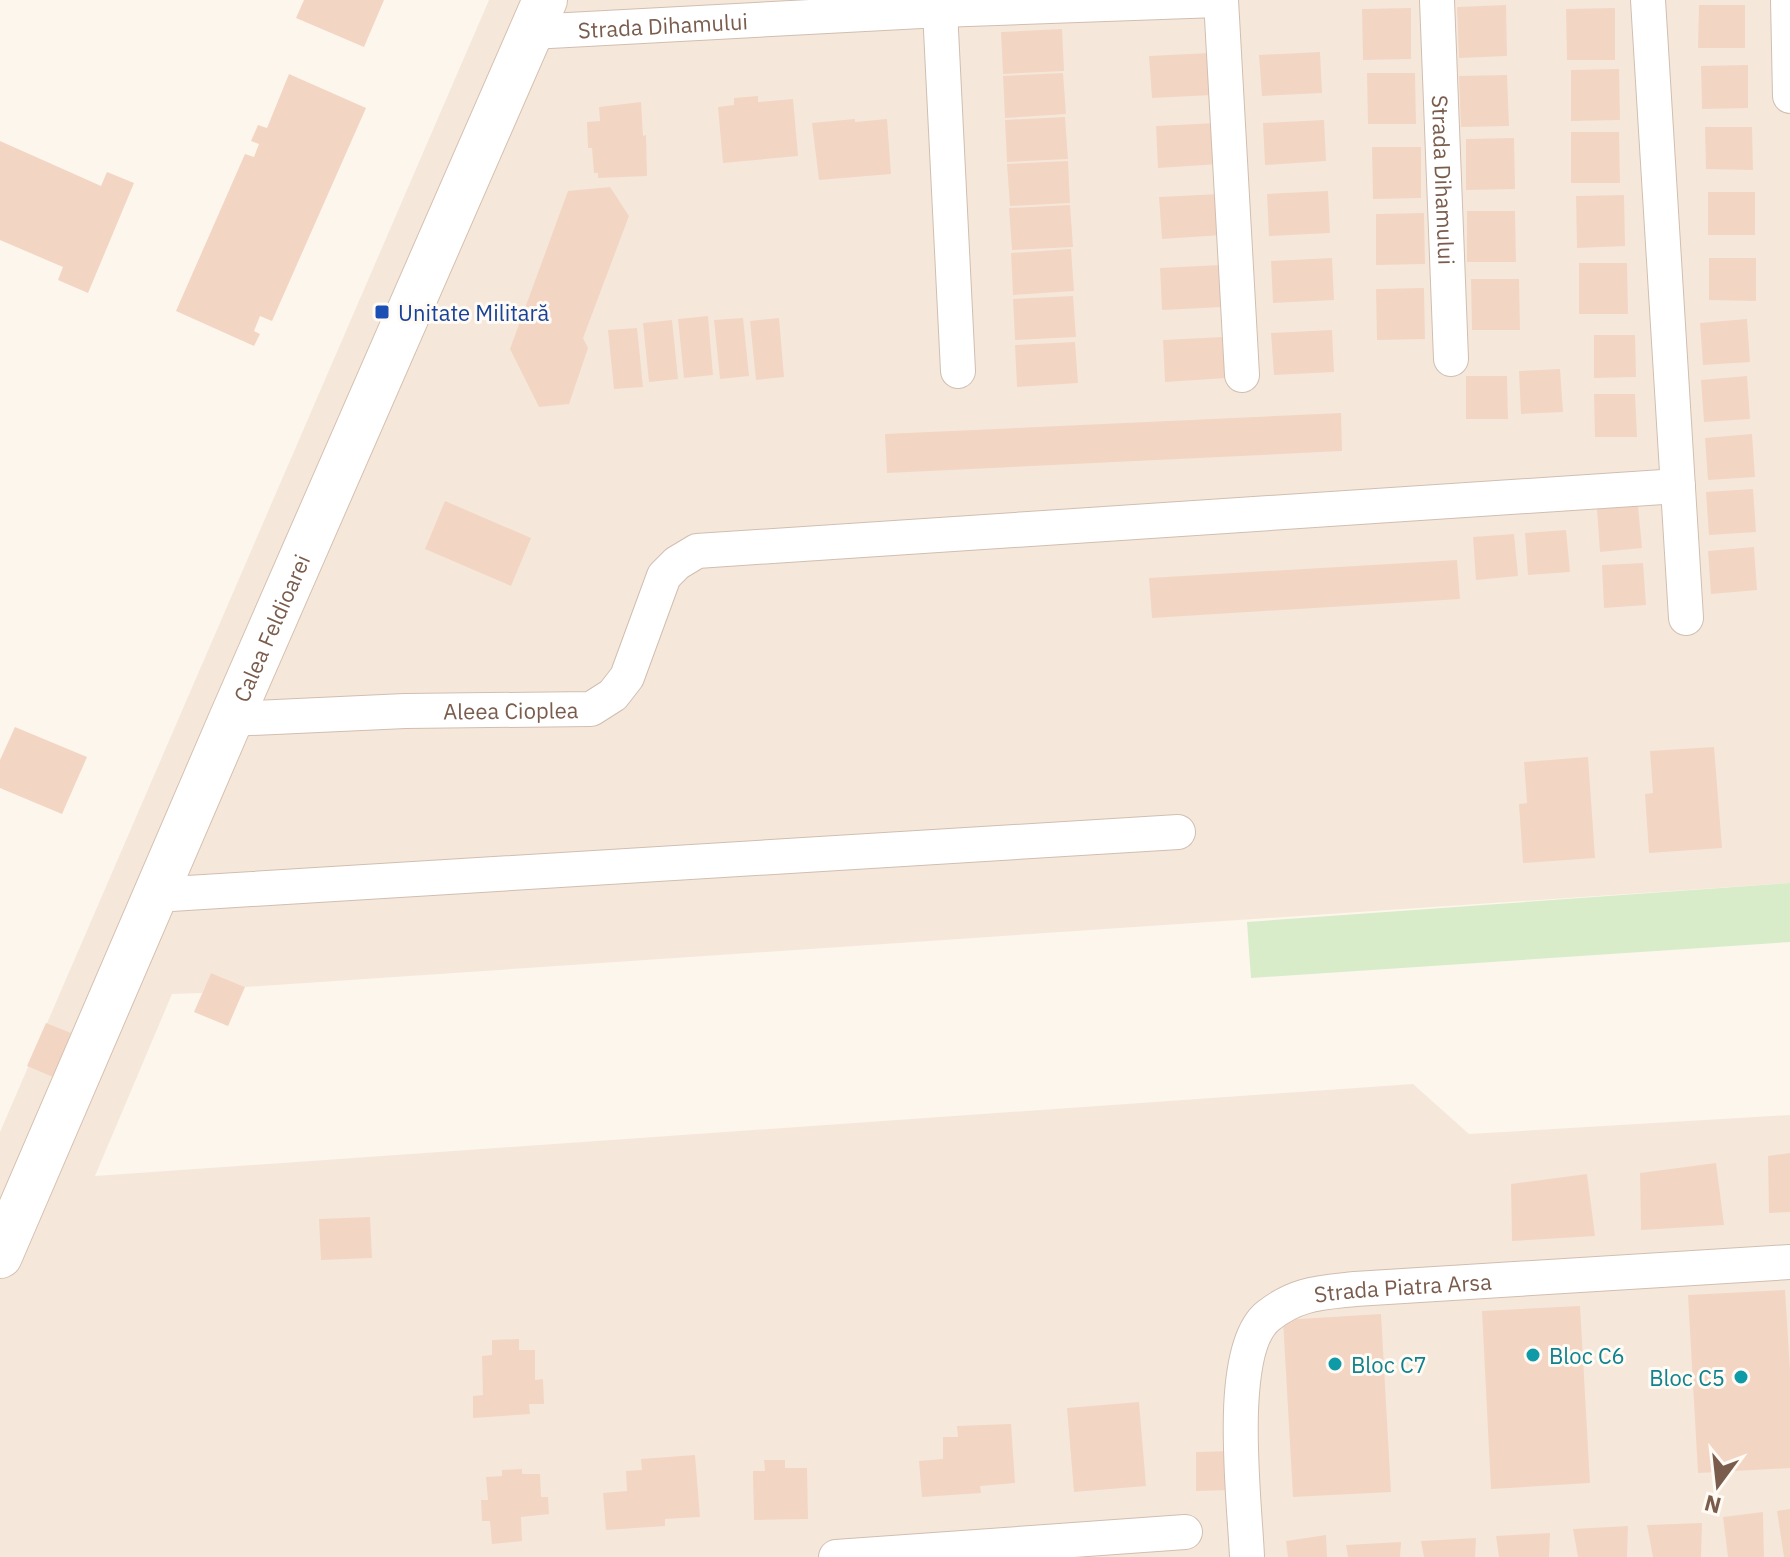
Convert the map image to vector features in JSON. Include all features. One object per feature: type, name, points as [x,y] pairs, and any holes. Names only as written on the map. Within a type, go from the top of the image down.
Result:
[{"type":"main road","name":"Calea Feldioarei","points":[[0,1256],[538,16]]},
{"type":"street","name":"Strada Dihamului","points":[[538,16],[940,10],[1219,0]]},
{"type":"street","points":[[1219,0],[1242,375]]},
{"type":"street","name":"Strada Dihamului","points":[[1437,0],[1451,359]]},
{"type":"street","points":[[1648,0],[1686,618]]},
{"type":"street","points":[[1788,0],[1790,96]]},
{"type":"street","points":[[940,10],[958,371]]},
{"type":"street","name":"Aleea Cioplea","points":[[231,719],[405,711],[591,709],[613,695],[627,677],[664,576],[677,563],[697,551],[1678,486]]},
{"type":"street","points":[[155,895],[1178,832]]},
{"type":"street","name":"Strada Piatra Arsa","points":[[1247,1557],[1241,1410],[1243,1374],[1250,1345],[1266,1318],[1305,1295],[1355,1289],[1790,1262]]},
{"type":"street","points":[[836,1557],[1185,1532]]},
{"type":"shaded area","points":[[489,0],[1790,0],[1790,883],[245,987],[211,973],[202,993],[172,994],[95,1176],[1413,1084],[1469,1134],[1790,1115],[1790,1557],[0,1557],[0,1132]]},
{"type":"green space","points":[[1790,883],[1790,942],[1251,978],[1247,922]]},
{"type":"building","points":[[304,0],[384,0],[364,47],[296,18]]},
{"type":"building","points":[[1506,5],[1507,56],[1459,58],[1457,7]]},
{"type":"building","points":[[1699,5],[1745,5],[1745,48],[1698,48]]},
{"type":"building","points":[[1411,8],[1411,59],[1363,60],[1362,9]]},
{"type":"building","points":[[1615,8],[1615,60],[1567,60],[1566,9]]},
{"type":"building","points":[[1062,29],[1064,71],[1003,74],[1001,32]]},
{"type":"building","points":[[1320,52],[1322,93],[1262,96],[1259,55]]},
{"type":"building","points":[[1210,53],[1212,95],[1152,98],[1149,56]]},
{"type":"building","points":[[1748,65],[1748,108],[1702,109],[1701,66]]},
{"type":"building","points":[[1619,69],[1620,120],[1571,121],[1571,70]]},
{"type":"building","points":[[1063,73],[1066,114],[1005,118],[1003,76]]},
{"type":"building","points":[[1367,73],[1415,73],[1416,124],[1368,124]]},
{"type":"building","points":[[289,74],[366,108],[272,321],[260,316],[254,331],[260,334],[254,346],[176,311],[245,154],[254,157],[259,144],[251,141],[258,125],[267,128]]},
{"type":"building","points":[[1507,75],[1509,126],[1461,127],[1459,76]]},
{"type":"building","points":[[758,96],[758,102],[793,99],[798,156],[723,163],[718,107],[734,105],[734,98]]},
{"type":"building","points":[[641,102],[647,176],[598,178],[598,173],[594,173],[592,148],[588,148],[587,122],[600,121],[599,107]]},
{"type":"building","points":[[1065,117],[1068,159],[1007,162],[1005,120]]},
{"type":"building","points":[[855,119],[855,122],[887,119],[891,174],[819,180],[812,123]]},
{"type":"building","points":[[1324,120],[1326,161],[1265,165],[1263,123]]},
{"type":"building","points":[[1216,123],[1219,164],[1158,168],[1156,126]]},
{"type":"building","points":[[1705,127],[1752,127],[1753,170],[1706,169]]},
{"type":"building","points":[[1571,132],[1619,132],[1620,183],[1571,183]]},
{"type":"building","points":[[1514,138],[1515,189],[1466,190],[1466,139]]},
{"type":"building","points":[[0,141],[101,186],[107,172],[134,183],[88,293],[58,280],[63,267],[0,240]]},
{"type":"building","points":[[1372,147],[1421,147],[1421,198],[1373,199]]},
{"type":"building","points":[[1068,161],[1070,203],[1010,206],[1007,164]]},
{"type":"building","points":[[610,187],[629,216],[583,338],[588,348],[569,404],[539,407],[510,349],[568,191]]},
{"type":"building","points":[[1328,191],[1330,233],[1269,236],[1267,194]]},
{"type":"building","points":[[1708,192],[1755,192],[1755,235],[1708,235]]},
{"type":"building","points":[[1220,194],[1222,235],[1162,239],[1159,197]]},
{"type":"building","points":[[1624,195],[1625,246],[1577,248],[1576,196]]},
{"type":"building","points":[[1070,205],[1073,247],[1012,250],[1009,208]]},
{"type":"building","points":[[1467,211],[1515,211],[1516,262],[1467,262]]},
{"type":"building","points":[[1424,213],[1425,264],[1376,265],[1376,214]]},
{"type":"building","points":[[1071,249],[1074,291],[1013,295],[1011,253]]},
{"type":"building","points":[[1332,258],[1334,300],[1273,303],[1271,261]]},
{"type":"building","points":[[1709,258],[1756,258],[1756,301],[1709,300]]},
{"type":"building","points":[[1579,263],[1627,263],[1628,314],[1579,314]]},
{"type":"building","points":[[1221,265],[1223,307],[1162,310],[1160,268]]},
{"type":"building","points":[[1471,279],[1519,279],[1520,330],[1472,330]]},
{"type":"building","points":[[1424,288],[1425,339],[1377,340],[1376,289]]},
{"type":"building","points":[[1073,296],[1076,337],[1015,340],[1013,299]]},
{"type":"building","points":[[708,316],[713,375],[684,378],[678,319]]},
{"type":"building","points":[[743,318],[749,376],[720,379],[714,320]]},
{"type":"building","points":[[779,318],[784,377],[756,380],[750,321]]},
{"type":"building","points":[[1747,319],[1750,362],[1703,365],[1700,323]]},
{"type":"building","points":[[672,320],[678,379],[649,382],[643,323]]},
{"type":"building","points":[[637,328],[643,387],[614,389],[608,330]]},
{"type":"building","points":[[1332,330],[1334,372],[1274,375],[1271,333]]},
{"type":"building","points":[[1594,335],[1635,335],[1636,377],[1594,378]]},
{"type":"building","points":[[1223,337],[1226,378],[1165,382],[1163,340]]},
{"type":"building","points":[[1075,342],[1078,383],[1017,387],[1015,345]]},
{"type":"building","points":[[1560,369],[1563,412],[1521,414],[1519,371]]},
{"type":"building","points":[[1466,376],[1507,376],[1508,419],[1466,419]]},
{"type":"building","points":[[1747,376],[1750,419],[1704,422],[1701,380]]},
{"type":"building","points":[[1594,394],[1635,394],[1637,437],[1595,437]]},
{"type":"building","points":[[1341,413],[1342,451],[887,473],[885,434]]},
{"type":"building","points":[[1752,434],[1755,477],[1708,480],[1705,438]]},
{"type":"building","points":[[1753,489],[1756,532],[1709,535],[1706,492]]},
{"type":"building","points":[[445,501],[531,538],[511,586],[425,549]]},
{"type":"building","points":[[1638,506],[1642,548],[1600,552],[1597,509]]},
{"type":"building","points":[[1566,530],[1570,572],[1528,575],[1525,533]]},
{"type":"building","points":[[1514,534],[1518,576],[1476,580],[1473,537]]},
{"type":"building","points":[[1754,547],[1757,590],[1711,594],[1708,551]]},
{"type":"building","points":[[1457,560],[1460,599],[1152,618],[1149,578]]},
{"type":"building","points":[[1643,563],[1646,605],[1604,608],[1602,565]]},
{"type":"building","points":[[15,727],[87,757],[62,814],[0,788],[0,760]]},
{"type":"building","points":[[1714,747],[1722,848],[1649,853],[1645,794],[1653,793],[1650,751]]},
{"type":"building","points":[[1588,757],[1595,858],[1523,863],[1519,804],[1527,803],[1524,762]]},
{"type":"building","points":[[211,973],[245,987],[228,1026],[194,1012]]},
{"type":"building","points":[[46,1023],[71,1033],[53,1077],[27,1066]]},
{"type":"building","points":[[1790,1153],[1790,1212],[1769,1213],[1768,1156]]},
{"type":"building","points":[[1716,1163],[1724,1225],[1641,1230],[1640,1173]]},
{"type":"building","points":[[1587,1174],[1595,1236],[1512,1241],[1511,1184]]},
{"type":"building","points":[[370,1217],[372,1258],[321,1260],[319,1219]]},
{"type":"building","name":"Bloc C5","points":[[1785,1290],[1790,1370],[1790,1468],[1698,1473],[1688,1295]]},
{"type":"building","name":"Bloc C6","points":[[1580,1306],[1590,1483],[1491,1489],[1482,1311]]},
{"type":"building","name":"Bloc C7","points":[[1381,1314],[1391,1492],[1293,1497],[1283,1320]]},
{"type":"building","points":[[519,1339],[519,1350],[535,1350],[535,1380],[543,1379],[544,1404],[529,1404],[530,1414],[473,1418],[473,1396],[483,1395],[482,1356],[492,1355],[492,1340]]},
{"type":"building","points":[[1139,1402],[1146,1486],[1074,1492],[1067,1408]]},
{"type":"building","points":[[1011,1424],[1015,1483],[980,1486],[981,1493],[922,1497],[919,1461],[943,1459],[943,1437],[958,1437],[957,1426]]},
{"type":"building","points":[[1232,1451],[1233,1490],[1196,1491],[1196,1452]]},
{"type":"building","points":[[695,1455],[700,1517],[665,1519],[665,1526],[606,1530],[603,1493],[627,1491],[626,1471],[642,1470],[641,1459]]},
{"type":"building","points":[[764,1460],[785,1460],[785,1468],[807,1468],[808,1519],[754,1520],[753,1471],[765,1471]]},
{"type":"building","points":[[522,1469],[522,1474],[540,1474],[541,1497],[548,1497],[549,1514],[521,1517],[522,1541],[492,1544],[490,1521],[482,1521],[481,1500],[488,1500],[486,1477],[502,1476],[502,1470]]},
{"type":"building","points":[[1790,1509],[1790,1557],[1784,1557],[1777,1511]]},
{"type":"building","points":[[1763,1512],[1764,1557],[1728,1557],[1723,1517]]},
{"type":"building","points":[[1702,1523],[1701,1557],[1653,1557],[1647,1525]]},
{"type":"building","points":[[1628,1526],[1627,1557],[1578,1557],[1573,1529]]},
{"type":"building","points":[[1550,1533],[1549,1557],[1499,1557],[1496,1536]]},
{"type":"building","points":[[1326,1535],[1327,1557],[1288,1557],[1286,1541]]},
{"type":"building","points":[[1476,1538],[1475,1557],[1424,1557],[1421,1541]]},
{"type":"building","points":[[1401,1542],[1400,1557],[1348,1557],[1346,1545]]},
{"type":"place","name":"Unitate Militară","points":[[382,312]]},
{"type":"place","name":"Bloc C6","points":[[1533,1355]]},
{"type":"place","name":"Bloc C7","points":[[1335,1364]]},
{"type":"place","name":"Bloc C5","points":[[1741,1377]]}]
